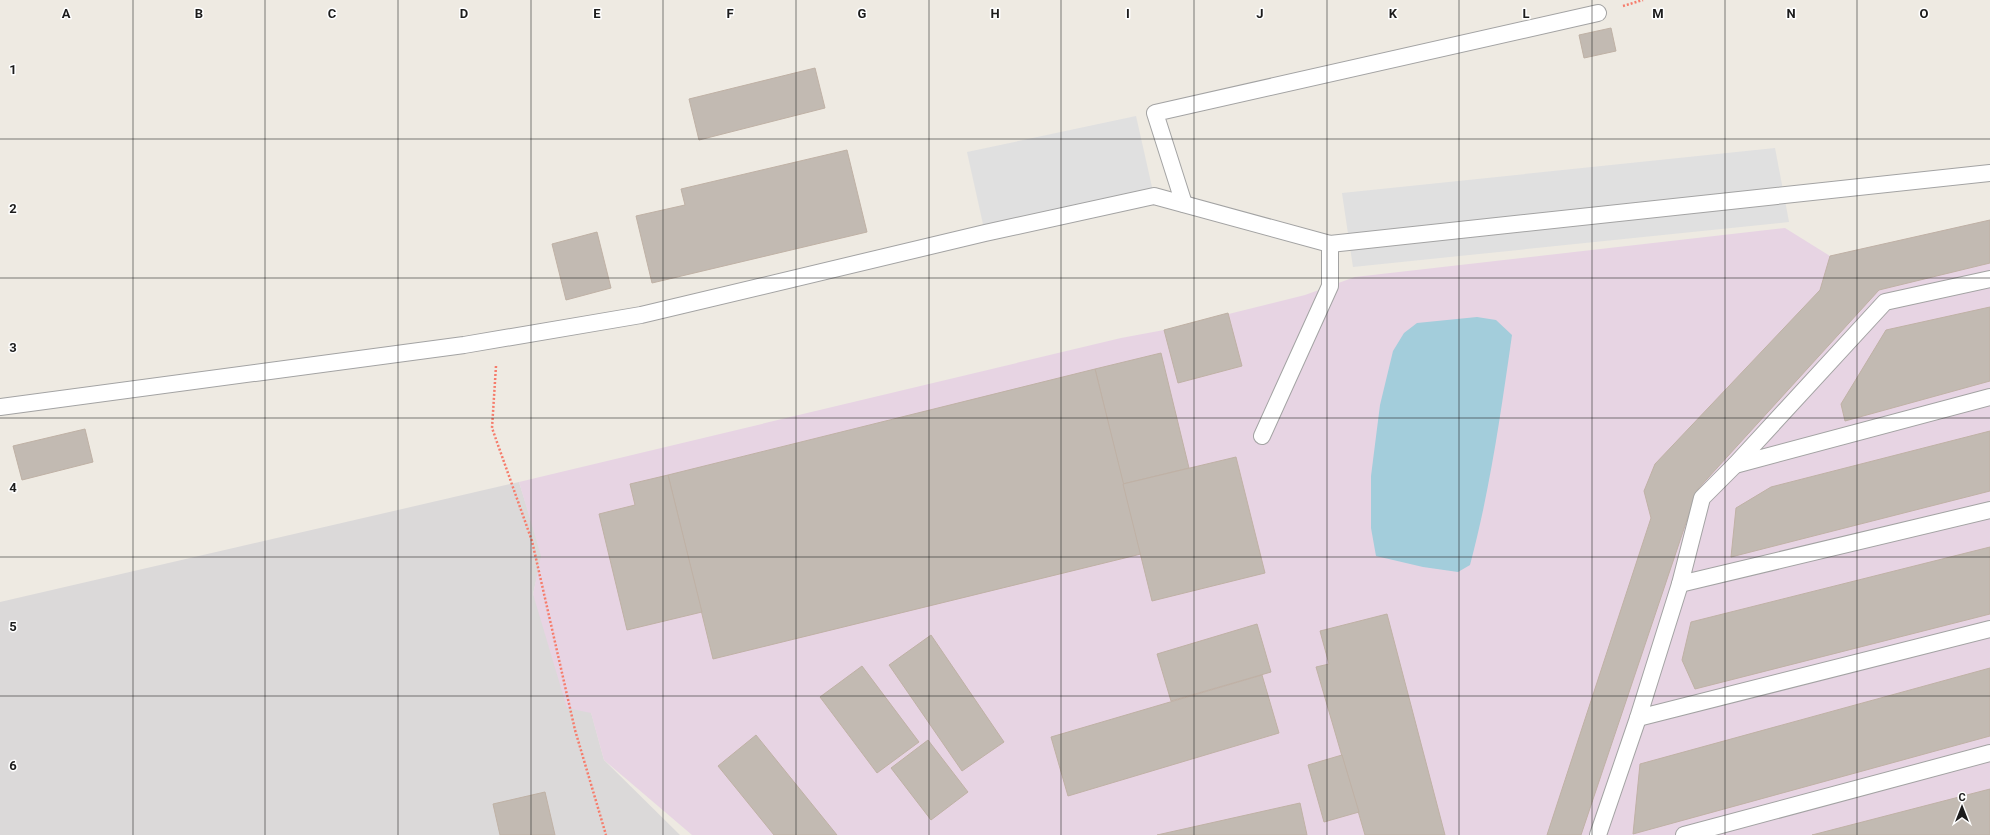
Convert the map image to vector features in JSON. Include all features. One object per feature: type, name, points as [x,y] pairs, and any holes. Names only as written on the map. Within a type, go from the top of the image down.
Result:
[{"type":"lane","points":[[1184,204],[1155,113],[1598,13]]},
{"type":"lane","points":[[0,407],[448,348],[641,316],[985,233],[1154,196],[1330,244],[1990,173]]},
{"type":"lane","points":[[1262,436],[1330,286],[1330,244]]},
{"type":"lane","points":[[1598,835],[1638,718],[1680,584],[1702,498],[1735,465],[1885,302],[1990,279]]},
{"type":"lane","points":[[1735,465],[1990,397]]},
{"type":"lane","points":[[1680,584],[1990,510]]},
{"type":"lane","points":[[1638,718],[1990,629]]},
{"type":"lane","points":[[1684,835],[1990,753]]},
{"type":"path","points":[[499,339],[493,391],[492,428],[532,541],[575,730],[606,835]]},
{"type":"shaded area","points":[[1136,116],[1154,196],[985,233],[967,152]]},
{"type":"shaded area","points":[[1775,148],[1789,222],[1353,267],[1342,193]]},
{"type":"shaded area","points":[[1990,220],[1990,835],[692,835],[604,760],[591,713],[567,708],[533,594],[541,556],[519,482],[1121,338],[1164,330],[1305,295],[1355,277],[1785,228],[1830,256]]},
{"type":"shaded area","points":[[519,482],[542,556],[533,594],[591,712],[604,760],[680,835],[0,835],[0,602]]},
{"type":"water","points":[[1477,317],[1496,320],[1512,335],[1489,480],[1470,565],[1458,572],[1423,567],[1376,556],[1371,528],[1371,476],[1380,405],[1393,351],[1404,333],[1417,323]]},
{"type":"building","points":[[1611,28],[1616,51],[1584,58],[1579,35]]},
{"type":"building","points":[[815,68],[825,108],[699,140],[689,99]]},
{"type":"building","points":[[847,150],[867,232],[652,283],[636,216],[685,205],[681,189]]},
{"type":"building","points":[[1990,220],[1990,263],[1879,290],[1697,490],[1581,835],[1547,835],[1651,518],[1644,491],[1655,464],[1820,290],[1830,256]]},
{"type":"building","points":[[597,232],[611,288],[566,300],[552,244]]},
{"type":"building","points":[[1990,307],[1990,381],[1845,421],[1841,404],[1886,330]]},
{"type":"building","points":[[1228,313],[1242,366],[1178,383],[1164,330]]},
{"type":"building","points":[[1161,353],[1189,468],[1123,484],[1095,369]]},
{"type":"building","points":[[1095,369],[1141,554],[713,659],[668,475]]},
{"type":"building","points":[[85,429],[93,462],[22,480],[13,446]]},
{"type":"building","points":[[1990,431],[1990,491],[1731,557],[1736,508],[1771,487]]},
{"type":"building","points":[[1236,457],[1265,573],[1152,601],[1123,484]]},
{"type":"building","points":[[668,475],[702,612],[627,630],[599,514],[635,505],[630,484]]},
{"type":"building","points":[[1990,547],[1990,614],[1695,689],[1682,660],[1691,622]]},
{"type":"building","points":[[1387,614],[1445,835],[1365,835],[1316,667],[1329,664],[1320,631]]},
{"type":"building","points":[[1257,624],[1271,672],[1171,701],[1157,654]]},
{"type":"building","points":[[931,635],[1004,742],[962,771],[889,665]]},
{"type":"building","points":[[862,666],[919,742],[877,773],[820,697]]},
{"type":"building","points":[[1990,668],[1990,736],[1633,834],[1640,764]]},
{"type":"building","points":[[1262,675],[1279,733],[1068,796],[1051,737]]},
{"type":"building","points":[[756,735],[837,835],[774,835],[718,766]]},
{"type":"building","points":[[928,740],[968,792],[931,820],[891,768]]},
{"type":"building","points":[[1342,755],[1359,812],[1324,822],[1308,765]]},
{"type":"building","points":[[1990,789],[1990,835],[1812,835]]},
{"type":"building","points":[[545,792],[555,835],[500,835],[493,804]]},
{"type":"building","points":[[1300,803],[1307,835],[1157,835]]}]
